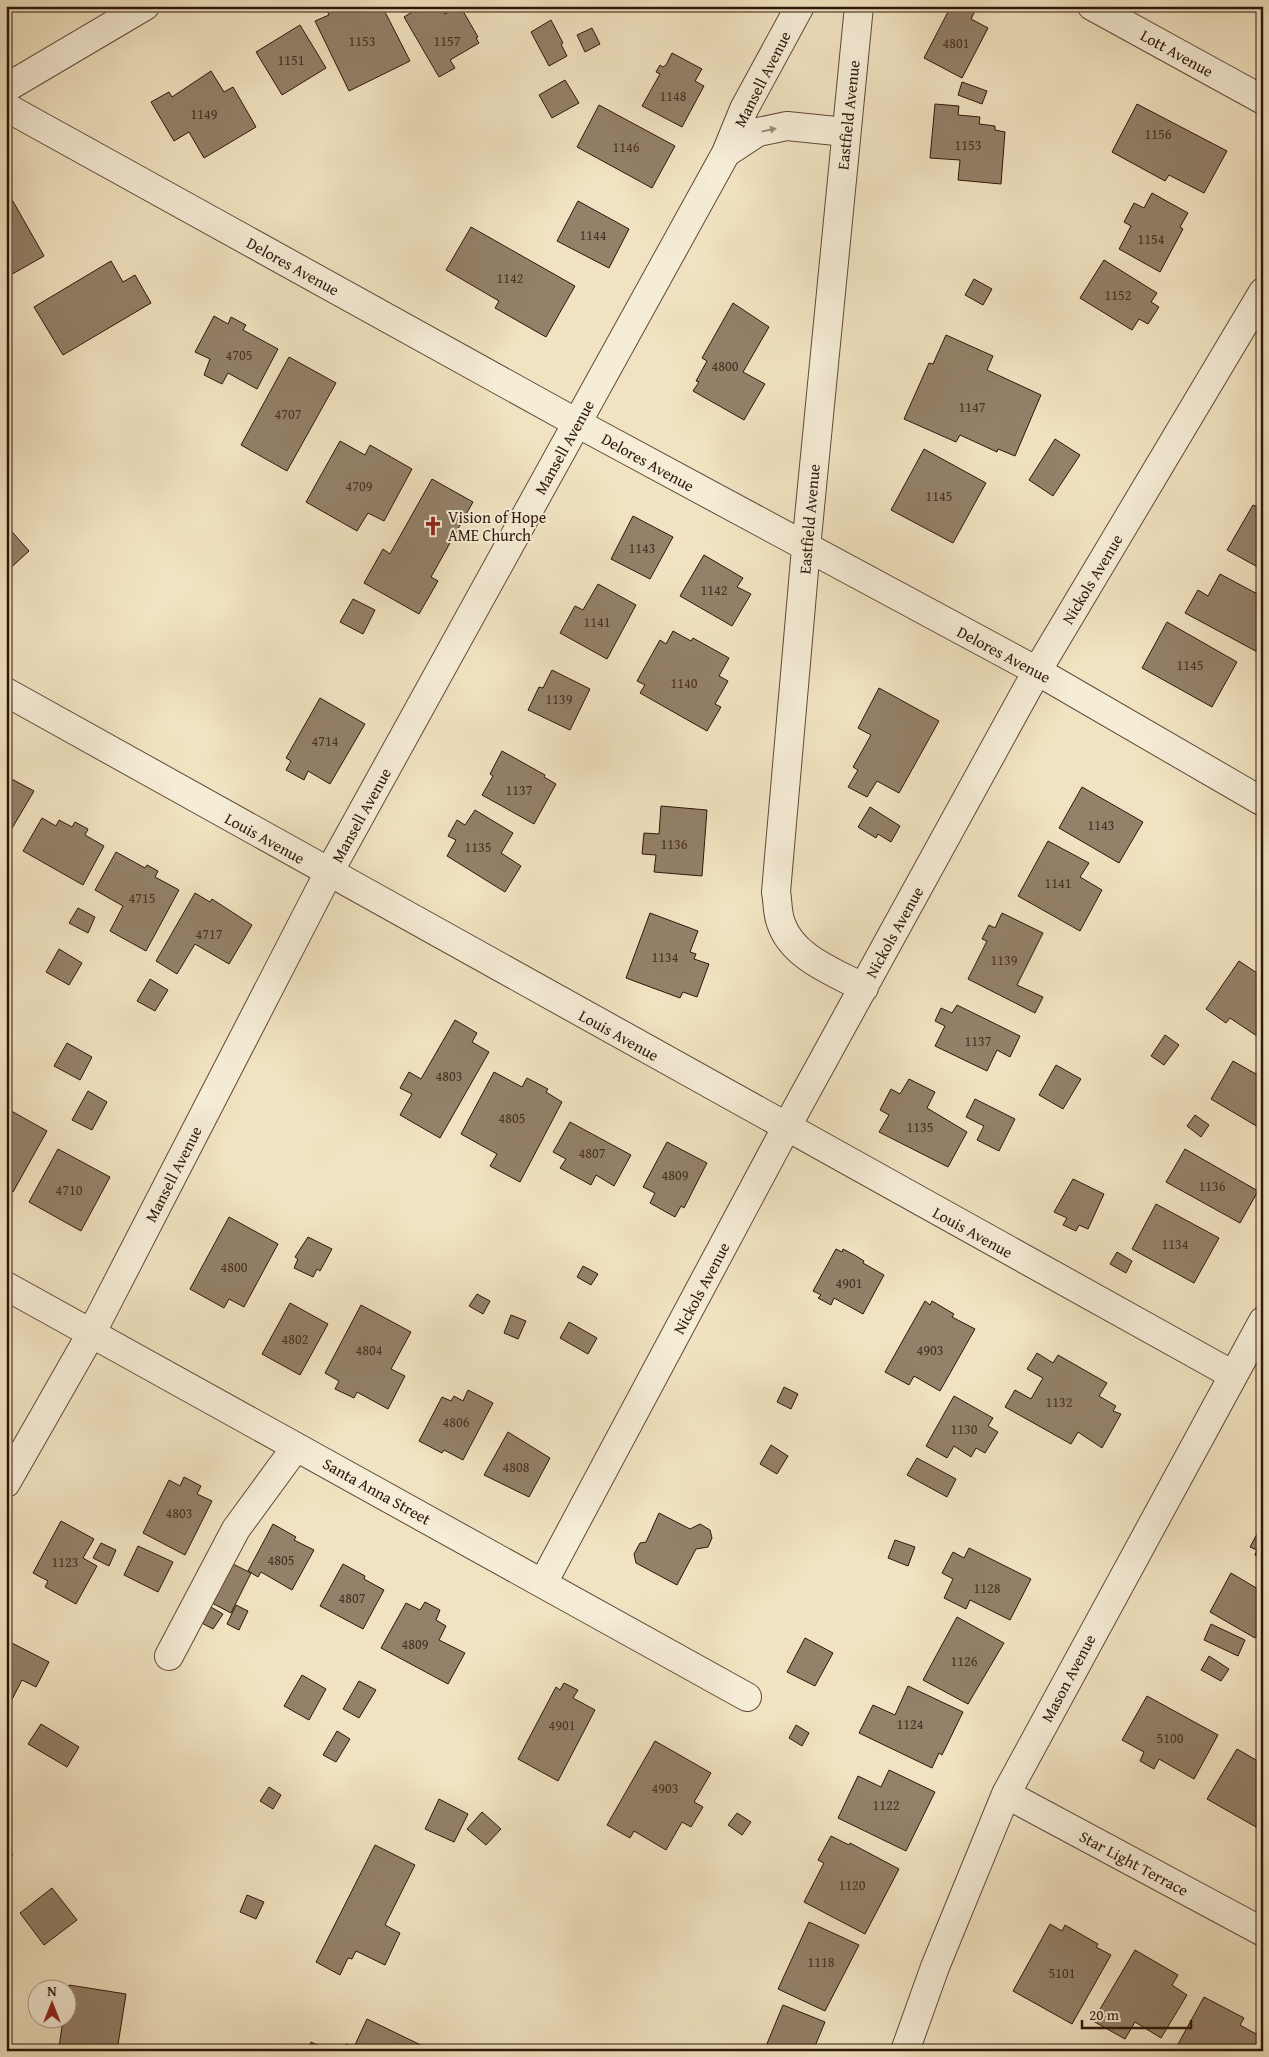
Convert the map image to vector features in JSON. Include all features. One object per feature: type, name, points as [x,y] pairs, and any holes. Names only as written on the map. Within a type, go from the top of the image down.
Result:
[{"type":"street","points":[[6,88],[145,6]]},
{"type":"street","name":"Mansell Avenue","points":[[6,1483],[91,1334],[328,874],[726,153],[744,109],[800,6]]},
{"type":"street","name":"Eastfield Avenue","points":[[859,6],[806,548],[776,892],[780,922],[790,943],[820,965],[864,988]]},
{"type":"street","name":"Lott Avenue","points":[[1092,6],[1263,100]]},
{"type":"street","name":"Delores Avenue","points":[[6,107],[577,423],[1037,672],[1263,802]]},
{"type":"street","name":"Mansell Avenue","points":[[726,153],[758,132],[787,126],[846,132]]},
{"type":"street","name":"Nickols Avenue","points":[[543,1583],[786,1128],[1037,672],[1263,292]]},
{"type":"street","name":"Louis Avenue","points":[[6,692],[328,874],[1233,1375]]},
{"type":"street","name":"Santa Anna Street","points":[[6,1286],[747,1697]]},
{"type":"street","name":"Mason Avenue","points":[[905,2051],[935,1967],[1006,1794],[1263,1321]]},
{"type":"street","points":[[168,1656],[236,1529],[296,1447]]},
{"type":"street","name":"Star Light Terrace","points":[[1006,1794],[1263,1932]]},
{"type":"building","points":[[329,6],[382,6],[410,61],[349,91],[315,21],[329,15],[326,8]]},
{"type":"building","points":[[416,6],[441,6],[445,14],[460,6],[478,37],[476,38],[479,43],[450,60],[455,68],[439,77],[404,17],[417,9]]},
{"type":"building","points":[[951,6],[970,6],[976,9],[971,19],[988,28],[962,78],[924,58]]},
{"type":"building","points":[[551,20],[563,43],[561,44],[567,56],[549,66],[531,32]]},
{"type":"building","points":[[300,25],[326,68],[282,95],[256,52]]},
{"type":"building","points":[[592,28],[600,44],[585,52],[577,35]]},
{"type":"building","points":[[672,53],[702,69],[695,81],[704,86],[682,127],[642,106],[660,74],[656,72],[660,65],[663,67],[666,65]]},
{"type":"building","points":[[211,71],[224,92],[233,87],[256,127],[204,158],[189,132],[174,141],[151,102],[169,92],[172,97]]},
{"type":"building","points":[[565,80],[579,103],[552,118],[539,95]]},
{"type":"building","points":[[962,82],[987,91],[982,104],[958,95]]},
{"type":"building","points":[[935,104],[959,106],[958,115],[980,117],[979,124],[995,126],[995,130],[1005,132],[1001,184],[958,180],[960,160],[930,158]]},
{"type":"building","points":[[1137,104],[1227,151],[1204,193],[1169,175],[1165,181],[1112,152]]},
{"type":"building","points":[[599,105],[675,146],[652,188],[577,147]]},
{"type":"building","points":[[6,189],[44,256],[7,277],[6,277]]},
{"type":"building","points":[[1152,193],[1188,213],[1180,227],[1183,229],[1160,272],[1119,249],[1131,226],[1124,222],[1134,203],[1144,208]]},
{"type":"building","points":[[578,201],[629,229],[609,268],[557,241]]},
{"type":"building","points":[[471,227],[575,286],[546,337],[495,308],[499,301],[446,270]]},
{"type":"building","points":[[1104,260],[1157,293],[1151,302],[1159,307],[1148,324],[1139,319],[1132,330],[1080,298]]},
{"type":"building","points":[[111,261],[123,282],[135,275],[151,303],[63,355],[34,307]]},
{"type":"building","points":[[974,279],[992,289],[983,305],[965,295]]},
{"type":"building","points":[[733,303],[769,327],[743,372],[765,384],[744,420],[693,391],[699,382],[696,381],[707,361],[702,358]]},
{"type":"building","points":[[214,316],[228,324],[231,317],[246,325],[243,330],[278,349],[257,389],[228,373],[222,384],[204,375],[210,359],[195,352]]},
{"type":"building","points":[[946,335],[993,356],[987,370],[1041,395],[1015,456],[998,449],[997,452],[960,435],[956,442],[904,419],[929,363],[933,364]]},
{"type":"building","points":[[289,357],[336,383],[287,471],[241,445]]},
{"type":"building","points":[[1055,439],[1080,455],[1053,496],[1029,480]]},
{"type":"building","points":[[340,441],[365,455],[370,445],[412,469],[384,521],[368,513],[357,531],[306,502]]},
{"type":"building","points":[[924,449],[986,483],[953,543],[891,510]]},
{"type":"building","name":"Vision of Hope AME Church","points":[[432,479],[473,502],[431,577],[438,581],[419,614],[364,583],[383,549],[390,554]]},
{"type":"building","points":[[1253,505],[1263,510],[1263,570],[1227,550]]},
{"type":"building","points":[[633,516],[673,537],[650,579],[611,559]]},
{"type":"building","points":[[6,525],[29,551],[6,572]]},
{"type":"building","points":[[704,555],[743,578],[737,587],[751,594],[732,626],[680,596]]},
{"type":"building","points":[[1220,574],[1263,597],[1263,655],[1185,613],[1198,590],[1208,596]]},
{"type":"building","points":[[598,584],[636,605],[607,659],[560,633],[575,606],[583,610]]},
{"type":"building","points":[[353,599],[375,610],[363,634],[340,622]]},
{"type":"building","points":[[1167,622],[1237,662],[1212,707],[1142,668]]},
{"type":"building","points":[[673,631],[691,641],[693,638],[729,658],[719,676],[728,681],[715,704],[721,707],[707,731],[640,693],[645,685],[637,681],[660,640],[666,644]]},
{"type":"building","points":[[552,670],[590,689],[570,730],[528,710],[539,687],[543,688]]},
{"type":"building","points":[[879,688],[939,721],[899,793],[877,781],[867,797],[848,787],[858,770],[853,767],[871,735],[858,728]]},
{"type":"building","points":[[320,698],[365,724],[330,784],[308,771],[304,780],[286,770],[291,761],[286,758]]},
{"type":"building","points":[[502,751],[545,775],[544,777],[556,784],[534,824],[482,795],[493,776],[490,774]]},
{"type":"building","points":[[6,776],[34,791],[11,830],[6,827]]},
{"type":"building","points":[[1082,787],[1143,822],[1119,863],[1059,828]]},
{"type":"building","points":[[661,806],[707,810],[702,876],[654,872],[656,855],[642,854],[644,833],[659,834]]},
{"type":"building","points":[[870,807],[900,826],[891,842],[878,834],[876,838],[858,827]]},
{"type":"building","points":[[475,810],[513,833],[501,853],[521,866],[505,892],[447,856],[456,840],[448,836],[457,820],[465,825]]},
{"type":"building","points":[[42,818],[56,826],[59,820],[72,827],[75,822],[88,829],[85,835],[104,846],[83,885],[23,851]]},
{"type":"building","points":[[1048,841],[1089,863],[1080,877],[1102,890],[1080,931],[1018,896]]},
{"type":"building","points":[[116,852],[145,868],[147,865],[158,871],[155,877],[179,890],[146,951],[110,931],[123,906],[95,890]]},
{"type":"building","points":[[195,893],[210,902],[212,899],[252,925],[229,964],[195,944],[177,974],[156,961]]},
{"type":"building","points":[[78,908],[95,917],[88,933],[69,923]]},
{"type":"building","points":[[650,913],[698,931],[690,952],[696,954],[694,959],[709,964],[697,997],[683,992],[680,998],[626,978]]},
{"type":"building","points":[[1002,913],[1043,933],[1017,985],[1043,997],[1035,1013],[968,979],[987,941],[982,939],[989,925],[995,928]]},
{"type":"building","points":[[59,949],[82,963],[69,985],[46,972]]},
{"type":"building","points":[[1239,961],[1263,977],[1263,1040],[1230,1018],[1226,1023],[1206,1009]]},
{"type":"building","points":[[150,979],[168,990],[155,1011],[137,1001]]},
{"type":"building","points":[[957,1005],[1020,1036],[1010,1057],[997,1050],[987,1071],[935,1046],[945,1026],[935,1021],[941,1008],[952,1013]]},
{"type":"building","points":[[455,1020],[477,1033],[472,1042],[489,1052],[440,1138],[400,1115],[412,1094],[400,1088],[409,1072],[421,1079]]},
{"type":"building","points":[[1165,1035],[1179,1045],[1164,1065],[1151,1056]]},
{"type":"building","points":[[67,1043],[92,1057],[80,1080],[54,1066]]},
{"type":"building","points":[[1233,1061],[1263,1078],[1263,1130],[1211,1099]]},
{"type":"building","points":[[1056,1065],[1081,1079],[1063,1109],[1039,1095]]},
{"type":"building","points":[[494,1072],[522,1087],[527,1078],[548,1089],[546,1092],[562,1102],[520,1182],[490,1166],[497,1154],[461,1134]]},
{"type":"building","points":[[909,1079],[935,1092],[927,1108],[967,1132],[948,1167],[879,1132],[889,1115],[880,1110],[891,1089],[900,1094]]},
{"type":"building","points":[[88,1091],[107,1102],[92,1130],[72,1120]]},
{"type":"building","points":[[975,1099],[1015,1119],[999,1151],[977,1140],[984,1126],[966,1117]]},
{"type":"building","points":[[6,1108],[47,1131],[13,1192],[6,1189]]},
{"type":"building","points":[[1195,1115],[1209,1125],[1201,1137],[1187,1126]]},
{"type":"building","points":[[570,1122],[631,1155],[614,1186],[596,1175],[591,1185],[560,1168],[566,1159],[553,1152]]},
{"type":"building","points":[[667,1142],[707,1163],[684,1208],[681,1206],[675,1217],[650,1203],[655,1193],[643,1187]]},
{"type":"building","points":[[58,1149],[110,1177],[81,1231],[29,1202]]},
{"type":"building","points":[[1185,1149],[1258,1191],[1240,1223],[1166,1182]]},
{"type":"building","points":[[1073,1179],[1104,1194],[1088,1229],[1079,1225],[1076,1231],[1063,1225],[1067,1218],[1054,1212]]},
{"type":"building","points":[[1156,1204],[1219,1238],[1194,1283],[1132,1249]]},
{"type":"building","points":[[229,1217],[278,1244],[244,1307],[229,1299],[224,1308],[190,1289]]},
{"type":"building","points":[[308,1237],[332,1249],[320,1271],[317,1269],[313,1277],[294,1268],[298,1259],[295,1257]]},
{"type":"building","points":[[836,1249],[842,1252],[843,1249],[856,1256],[864,1261],[863,1263],[884,1275],[863,1314],[834,1298],[831,1305],[818,1298],[821,1295],[813,1291]]},
{"type":"building","points":[[1117,1252],[1132,1261],[1126,1273],[1110,1264]]},
{"type":"building","points":[[583,1266],[598,1274],[591,1285],[577,1277]]},
{"type":"building","points":[[477,1294],[490,1301],[483,1314],[469,1306]]},
{"type":"building","points":[[925,1301],[930,1305],[932,1301],[954,1314],[952,1317],[975,1329],[940,1391],[914,1376],[909,1385],[885,1372]]},
{"type":"building","points":[[290,1303],[328,1324],[300,1375],[262,1354]]},
{"type":"building","points":[[361,1305],[411,1332],[391,1369],[405,1376],[388,1409],[357,1392],[354,1398],[335,1389],[339,1381],[325,1373]]},
{"type":"building","points":[[511,1315],[526,1321],[518,1339],[504,1333]]},
{"type":"building","points":[[569,1322],[597,1338],[588,1354],[560,1338]]},
{"type":"building","points":[[1037,1353],[1053,1363],[1058,1355],[1107,1383],[1099,1396],[1116,1406],[1113,1411],[1121,1414],[1102,1448],[1078,1432],[1071,1444],[1005,1407],[1015,1390],[1031,1399],[1043,1378],[1027,1369]]},
{"type":"building","points":[[784,1387],[798,1394],[791,1409],[777,1402]]},
{"type":"building","points":[[468,1390],[493,1403],[463,1460],[444,1450],[442,1453],[419,1441],[442,1397],[451,1401],[454,1396],[463,1401]]},
{"type":"building","points":[[954,1396],[993,1418],[988,1426],[998,1432],[985,1453],[976,1448],[971,1457],[954,1446],[947,1458],[926,1446]]},
{"type":"building","points":[[508,1432],[550,1458],[529,1497],[484,1475]]},
{"type":"building","points":[[771,1445],[788,1456],[777,1474],[760,1464]]},
{"type":"building","points":[[917,1458],[956,1479],[947,1497],[907,1475]]},
{"type":"building","points":[[184,1477],[201,1486],[197,1494],[212,1501],[185,1555],[143,1533],[169,1480],[180,1486]]},
{"type":"building","points":[[659,1513],[690,1529],[700,1524],[710,1530],[712,1538],[708,1547],[696,1549],[677,1585],[636,1563],[634,1554],[640,1543],[646,1542]]},
{"type":"building","points":[[61,1521],[94,1539],[83,1558],[97,1566],[76,1604],[45,1587],[48,1581],[33,1573]]},
{"type":"building","points":[[1263,1523],[1263,1560],[1255,1555],[1257,1550],[1250,1547]]},
{"type":"building","points":[[273,1524],[296,1537],[294,1540],[314,1550],[292,1590],[261,1572],[258,1577],[248,1571]]},
{"type":"building","points":[[895,1540],[915,1547],[908,1566],[888,1558]]},
{"type":"building","points":[[101,1543],[116,1550],[109,1566],[93,1558]]},
{"type":"building","points":[[138,1546],[173,1562],[158,1592],[124,1575]]},
{"type":"building","points":[[969,1548],[1031,1579],[1010,1620],[970,1600],[966,1609],[944,1598],[953,1579],[942,1573],[953,1552],[964,1558]]},
{"type":"building","points":[[233,1564],[251,1573],[231,1613],[212,1603]]},
{"type":"building","points":[[343,1564],[365,1576],[364,1579],[384,1590],[363,1629],[320,1606]]},
{"type":"building","points":[[1231,1573],[1263,1592],[1263,1625],[1255,1638],[1210,1612]]},
{"type":"building","points":[[425,1602],[440,1610],[436,1620],[446,1626],[439,1640],[465,1653],[448,1684],[381,1648],[406,1603],[420,1610]]},
{"type":"building","points":[[236,1605],[248,1611],[239,1630],[227,1624]]},
{"type":"building","points":[[209,1606],[223,1614],[213,1629],[200,1622]]},
{"type":"building","points":[[957,1617],[1004,1643],[968,1704],[923,1680]]},
{"type":"building","points":[[1211,1624],[1245,1640],[1238,1656],[1204,1640]]},
{"type":"building","points":[[805,1638],[833,1653],[815,1686],[787,1672]]},
{"type":"building","points":[[6,1640],[49,1662],[36,1687],[22,1680],[6,1711]]},
{"type":"building","points":[[1209,1656],[1229,1669],[1221,1681],[1201,1670]]},
{"type":"building","points":[[302,1675],[326,1689],[309,1720],[284,1706]]},
{"type":"building","points":[[359,1681],[376,1690],[359,1718],[343,1709]]},
{"type":"building","points":[[564,1683],[578,1690],[573,1698],[595,1710],[558,1781],[518,1759],[556,1687],[560,1690]]},
{"type":"building","points":[[908,1686],[963,1712],[942,1755],[939,1753],[932,1768],[859,1733],[873,1705],[895,1715]]},
{"type":"building","points":[[1147,1696],[1218,1735],[1194,1779],[1159,1759],[1154,1769],[1140,1761],[1144,1752],[1122,1740]]},
{"type":"building","points":[[41,1724],[79,1747],[67,1767],[28,1744]]},
{"type":"building","points":[[796,1725],[809,1733],[802,1746],[789,1738]]},
{"type":"building","points":[[337,1731],[350,1739],[336,1762],[323,1755]]},
{"type":"building","points":[[655,1741],[711,1773],[694,1802],[703,1807],[691,1827],[682,1822],[666,1850],[634,1831],[630,1838],[607,1825]]},
{"type":"building","points":[[1237,1749],[1263,1764],[1263,1831],[1207,1799]]},
{"type":"building","points":[[889,1770],[935,1792],[906,1851],[838,1818],[858,1776],[881,1787]]},
{"type":"building","points":[[269,1787],[281,1795],[273,1809],[260,1801]]},
{"type":"building","points":[[439,1799],[468,1814],[454,1842],[425,1829]]},
{"type":"building","points":[[482,1812],[501,1829],[486,1845],[467,1829]]},
{"type":"building","points":[[737,1813],[751,1822],[742,1835],[728,1825]]},
{"type":"building","points":[[831,1836],[849,1845],[850,1843],[899,1869],[865,1934],[804,1902],[824,1863],[818,1860]]},
{"type":"building","points":[[375,1845],[415,1865],[385,1925],[400,1933],[385,1965],[356,1951],[352,1959],[348,1958],[340,1975],[316,1962]]},
{"type":"building","points":[[6,1847],[13,1855],[6,1860]]},
{"type":"building","points":[[52,1888],[77,1920],[44,1945],[20,1913]]},
{"type":"building","points":[[247,1895],[264,1902],[256,1919],[240,1912]]},
{"type":"building","points":[[809,1922],[859,1945],[825,2011],[778,1989]]},
{"type":"building","points":[[1050,1924],[1062,1931],[1065,1925],[1098,1944],[1096,1947],[1111,1955],[1072,2024],[1013,1991]]},
{"type":"building","points":[[1135,1950],[1178,1975],[1172,1985],[1187,1995],[1161,2038],[1135,2022],[1125,2039],[1093,2021]]},
{"type":"building","points":[[78,1986],[126,1994],[117,2051],[81,2051],[59,2047],[62,2030],[78,2030]]},
{"type":"building","points":[[1204,1997],[1244,2018],[1240,2025],[1263,2038],[1260,2051],[1186,2051],[1177,2046]]},
{"type":"building","points":[[783,2005],[825,2022],[813,2051],[764,2051]]},
{"type":"building","points":[[367,2019],[425,2047],[423,2051],[343,2051],[346,2044],[354,2047]]},
{"type":"building","points":[[311,2042],[326,2049],[325,2051],[308,2051]]},
{"type":"place","name":"Vision of Hope AME Church","points":[[433,526]]}]
